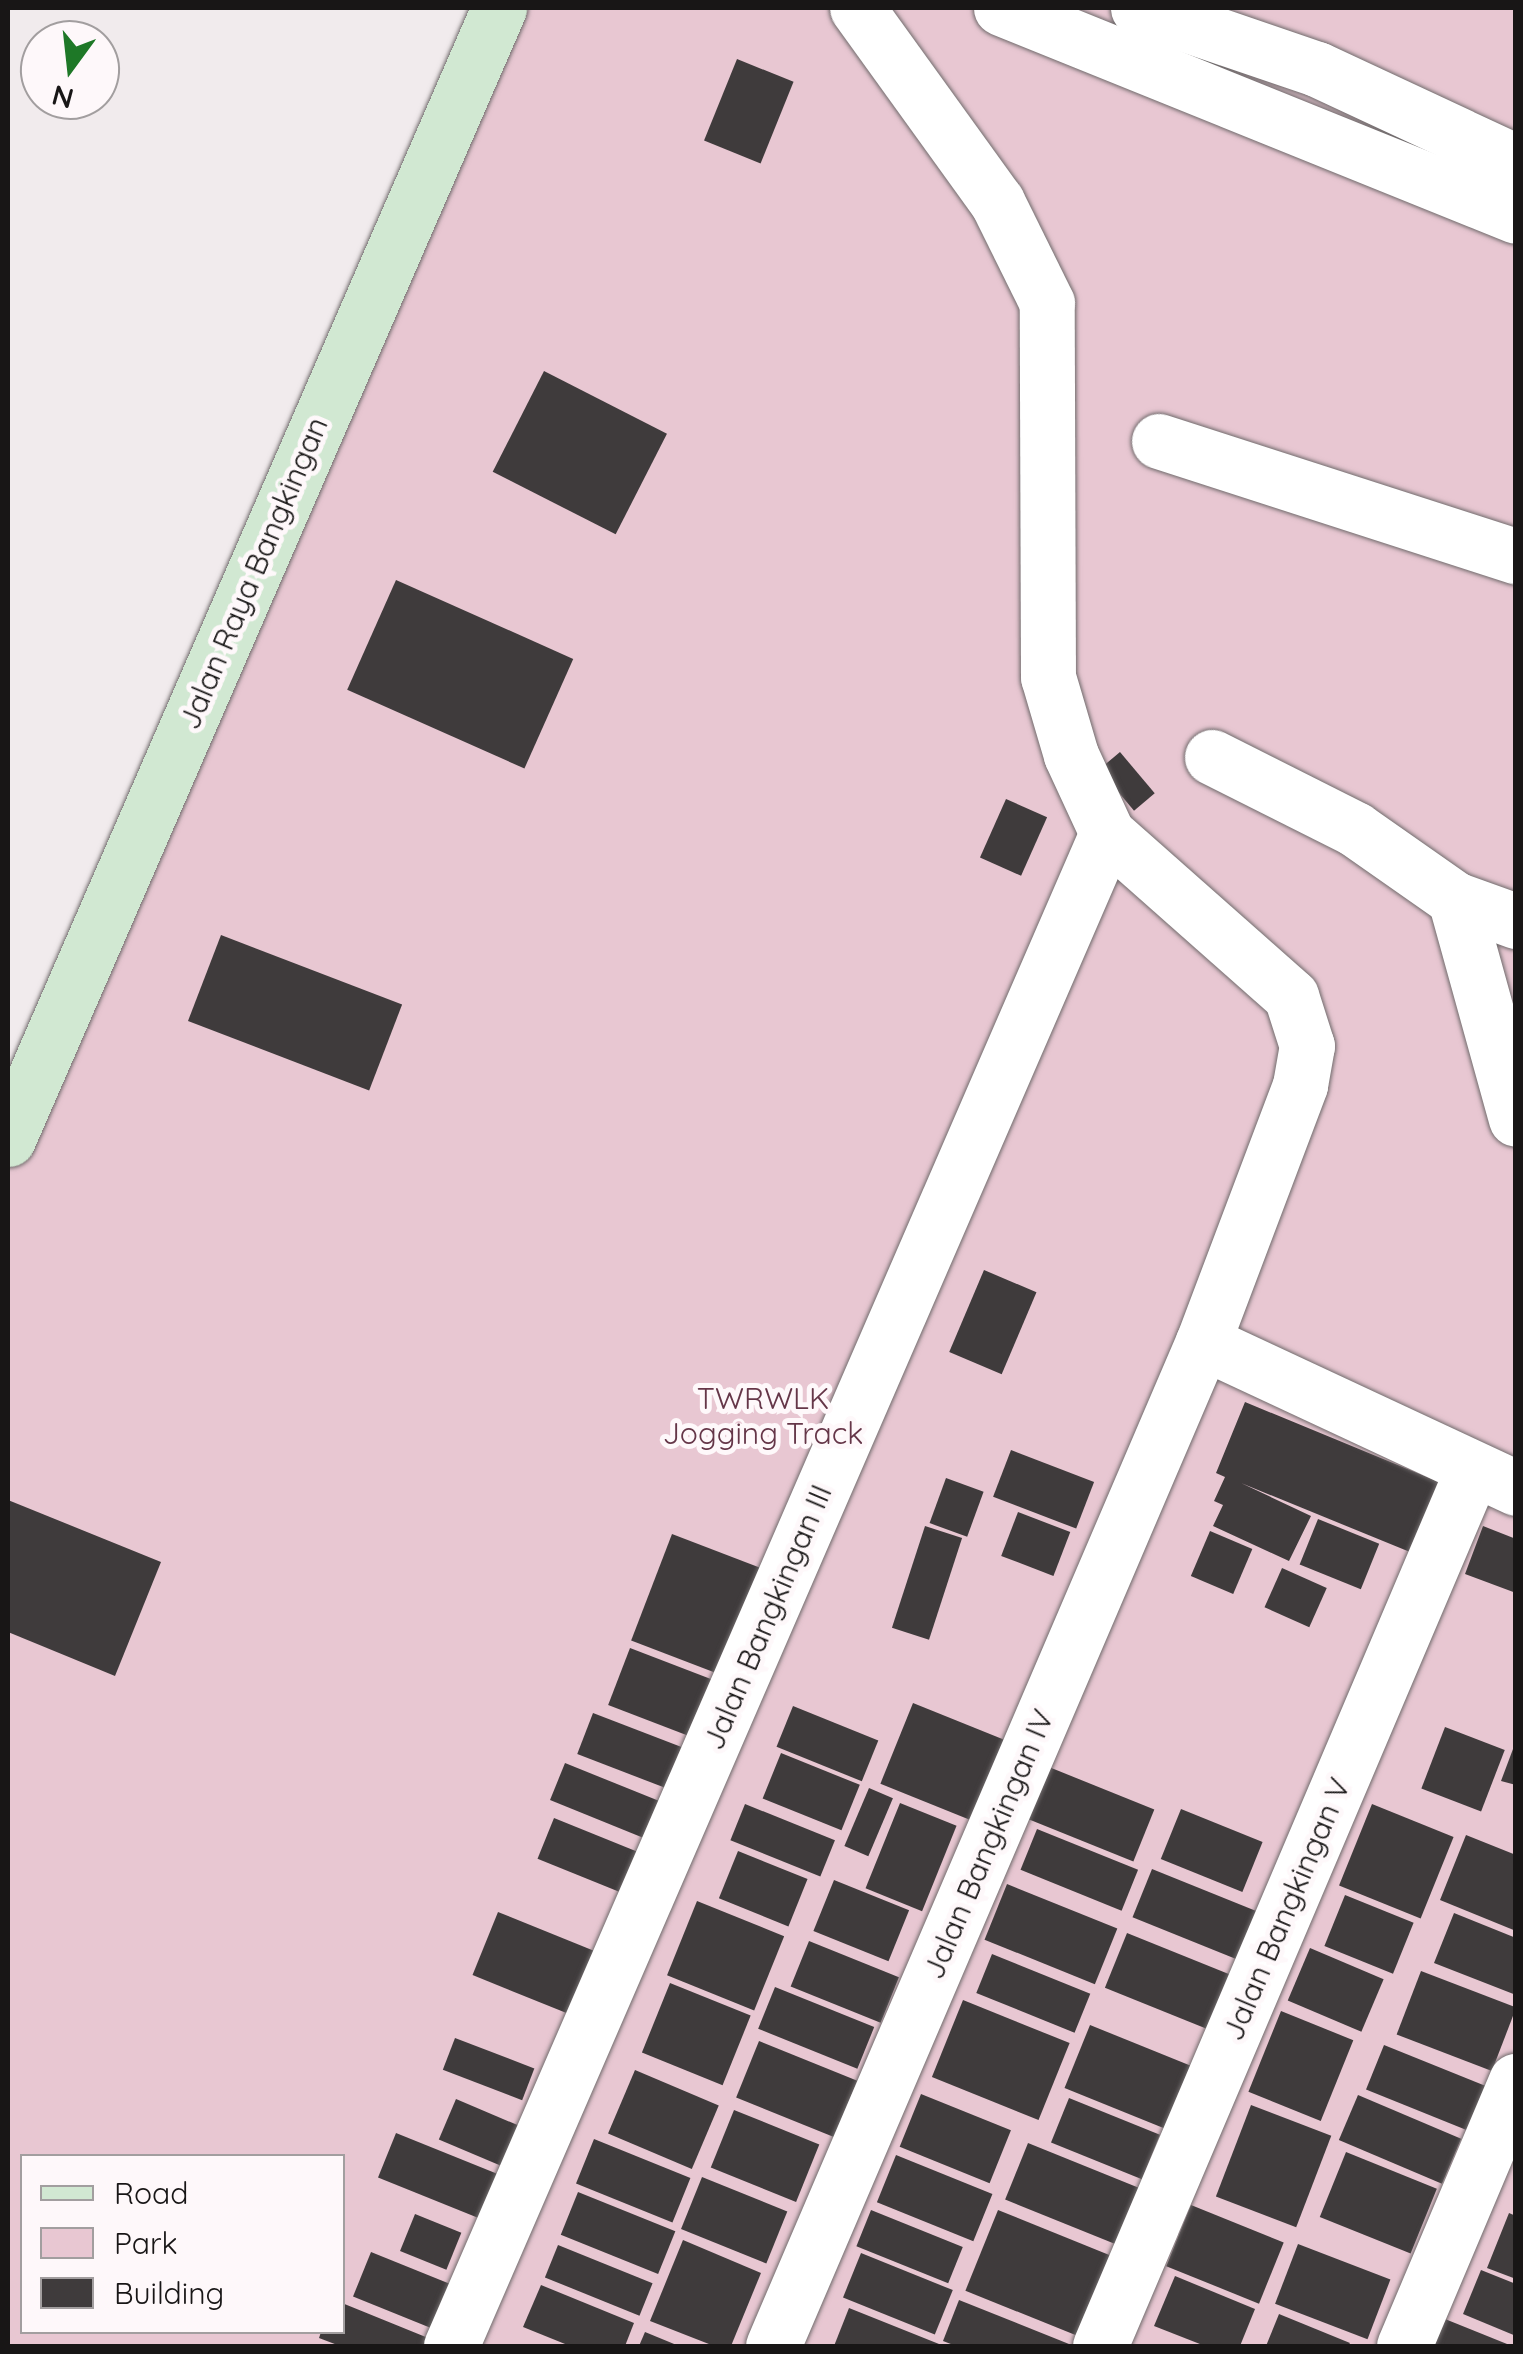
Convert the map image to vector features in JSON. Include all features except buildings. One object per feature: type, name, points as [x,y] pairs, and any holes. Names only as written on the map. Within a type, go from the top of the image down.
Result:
[{"type":"street","name":"Jalan Raya Bangkingan","points":[[8,1139],[499,8]]},
{"type":"street","points":[[857,8],[997,202],[1047,303],[1048,677],[1071,755],[1108,832]]},
{"type":"street","points":[[1001,8],[1516,216]]},
{"type":"street","points":[[1138,8],[1317,69],[1516,162]]},
{"type":"street","points":[[1298,126],[1317,69]]},
{"type":"street","points":[[1159,441],[1516,556]]},
{"type":"street","points":[[1212,758],[1356,830],[1455,899],[1516,921]]},
{"type":"street","name":"Jalan Bangkingan IV","points":[[773,2346],[1204,1342],[1300,1084],[1307,1046],[1291,996],[1108,832]]},
{"type":"street","name":"Jalan Bangkingan III","points":[[451,2346],[1108,832]]},
{"type":"street","points":[[1455,899],[1516,1119]]},
{"type":"street","points":[[1204,1342],[1441,1450],[1494,1480]]},
{"type":"street","name":"Jalan Bangkingan V","points":[[1100,2346],[1494,1480]]},
{"type":"street","points":[[1404,2346],[1516,2081]]},
{"type":"green space","name":"TWRWLK Jogging Track","points":[[513,8],[1515,8],[1515,2346],[8,2346],[8,1137]]}]
